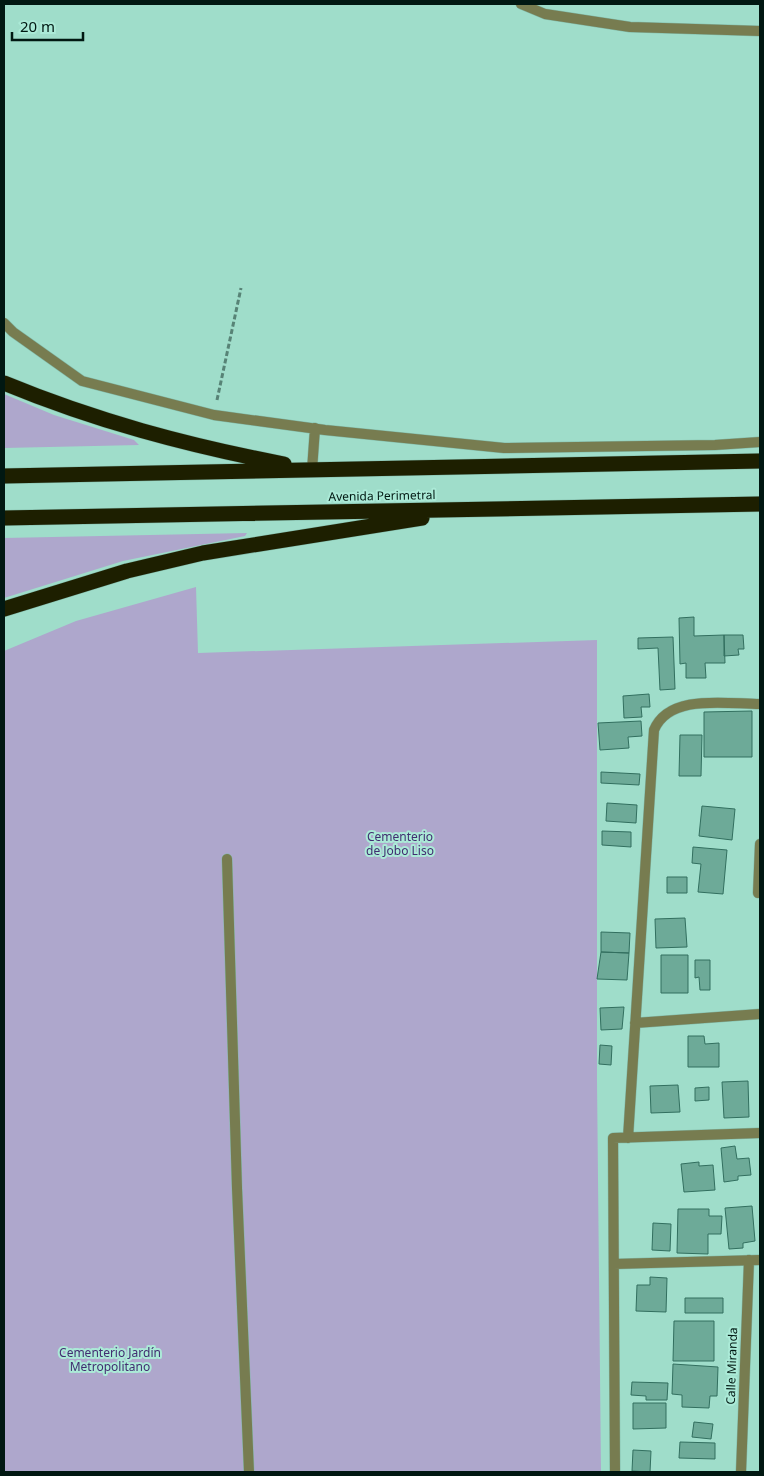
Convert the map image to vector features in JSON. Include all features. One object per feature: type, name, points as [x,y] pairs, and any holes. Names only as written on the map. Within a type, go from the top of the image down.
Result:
[{"type":"highway","points":[[4,383],[58,405],[157,437],[312,470]]},
{"type":"highway","points":[[4,476],[760,461]]},
{"type":"highway","name":"Avenida Perimetral","points":[[4,518],[760,504]]},
{"type":"highway","points":[[4,609],[126,571],[204,553],[475,509]]},
{"type":"street","points":[[521,4],[545,14],[630,27],[760,31]]},
{"type":"street","points":[[4,323],[12,332],[82,381],[214,415],[504,448],[715,446],[760,442]]},
{"type":"street","points":[[312,470],[315,428]]},
{"type":"street","points":[[628,1138],[654,730],[660,717],[679,706],[760,704]]},
{"type":"street","points":[[758,893],[760,844]]},
{"type":"street","points":[[227,859],[236,1178],[249,1472]]},
{"type":"street","points":[[635,1023],[760,1014]]},
{"type":"street","points":[[615,1472],[613,1138],[760,1133]]},
{"type":"street","name":"Calle Miranda","points":[[741,1472],[749,1260]]},
{"type":"street","points":[[614,1264],[760,1260]]},
{"type":"path","points":[[214,415],[241,288]]},
{"type":"green space","points":[[4,394],[54,415],[134,440],[139,445],[4,448]]},
{"type":"green space","points":[[247,533],[245,536],[123,561],[4,598],[4,538]]},
{"type":"green space","name":"Cementerio de Jobo Liso","points":[[196,587],[198,653],[597,640],[597,1081],[601,1472],[4,1472],[4,651],[76,621]]},
{"type":"building","points":[[694,617],[694,636],[724,635],[725,663],[705,663],[706,678],[686,678],[686,663],[680,664],[679,618]]},
{"type":"building","points":[[724,635],[743,635],[744,649],[738,649],[739,655],[724,656]]},
{"type":"building","points":[[673,637],[675,689],[660,690],[658,648],[638,649],[638,638]]},
{"type":"building","points":[[649,694],[650,707],[641,707],[642,717],[624,718],[623,696]]},
{"type":"building","points":[[752,711],[752,757],[704,757],[704,712]]},
{"type":"building","points":[[641,721],[642,736],[628,737],[629,748],[600,750],[598,723]]},
{"type":"building","points":[[680,735],[702,735],[701,776],[679,776]]},
{"type":"building","points":[[601,772],[640,774],[639,785],[601,783]]},
{"type":"building","points":[[607,803],[637,805],[636,823],[606,821]]},
{"type":"building","points":[[702,806],[735,809],[732,840],[699,836]]},
{"type":"building","points":[[602,831],[631,832],[631,847],[602,845]]},
{"type":"building","points":[[693,847],[727,850],[723,894],[698,892],[701,864],[692,863]]},
{"type":"building","points":[[667,877],[687,877],[687,893],[667,893]]},
{"type":"building","points":[[685,918],[687,947],[656,948],[655,919]]},
{"type":"building","points":[[601,932],[630,933],[629,953],[601,952]]},
{"type":"building","points":[[601,952],[629,953],[627,980],[597,979]]},
{"type":"building","points":[[661,955],[688,955],[688,993],[661,993]]},
{"type":"building","points":[[695,960],[710,960],[710,990],[700,990],[699,977],[695,978]]},
{"type":"building","points":[[624,1007],[622,1029],[601,1030],[600,1008]]},
{"type":"building","points":[[688,1036],[704,1036],[705,1044],[719,1043],[719,1067],[688,1067]]},
{"type":"building","points":[[600,1045],[612,1046],[611,1065],[599,1064]]},
{"type":"building","points":[[748,1081],[749,1117],[724,1118],[722,1082]]},
{"type":"building","points":[[678,1085],[680,1112],[651,1113],[650,1086]]},
{"type":"building","points":[[709,1087],[709,1100],[695,1101],[695,1088]]},
{"type":"building","points":[[735,1146],[737,1159],[749,1158],[751,1175],[738,1176],[738,1180],[724,1182],[721,1148]]},
{"type":"building","points":[[699,1162],[699,1166],[713,1165],[715,1190],[684,1192],[681,1164]]},
{"type":"building","points":[[752,1206],[755,1241],[743,1243],[743,1248],[729,1249],[725,1208]]},
{"type":"building","points":[[678,1209],[709,1209],[709,1216],[722,1216],[721,1234],[708,1234],[708,1254],[677,1253]]},
{"type":"building","points":[[653,1223],[671,1224],[670,1251],[652,1250]]},
{"type":"building","points":[[650,1277],[667,1278],[666,1312],[636,1311],[637,1285],[650,1285]]},
{"type":"building","points":[[685,1298],[723,1298],[723,1313],[685,1313]]},
{"type":"building","points":[[674,1321],[714,1321],[714,1361],[673,1361]]},
{"type":"building","points":[[673,1364],[718,1367],[717,1396],[710,1396],[709,1408],[682,1407],[682,1395],[672,1394]]},
{"type":"building","points":[[632,1382],[668,1383],[667,1400],[646,1400],[646,1396],[631,1395]]},
{"type":"building","points":[[633,1403],[666,1403],[666,1428],[633,1429]]},
{"type":"building","points":[[694,1422],[713,1424],[711,1439],[692,1437]]},
{"type":"building","points":[[680,1442],[715,1443],[715,1459],[679,1458]]},
{"type":"building","points":[[633,1450],[651,1451],[650,1472],[632,1471]]},
{"type":"park label","name":"Cementerio Jardín Metropolitano","points":[[110,1360]]}]
